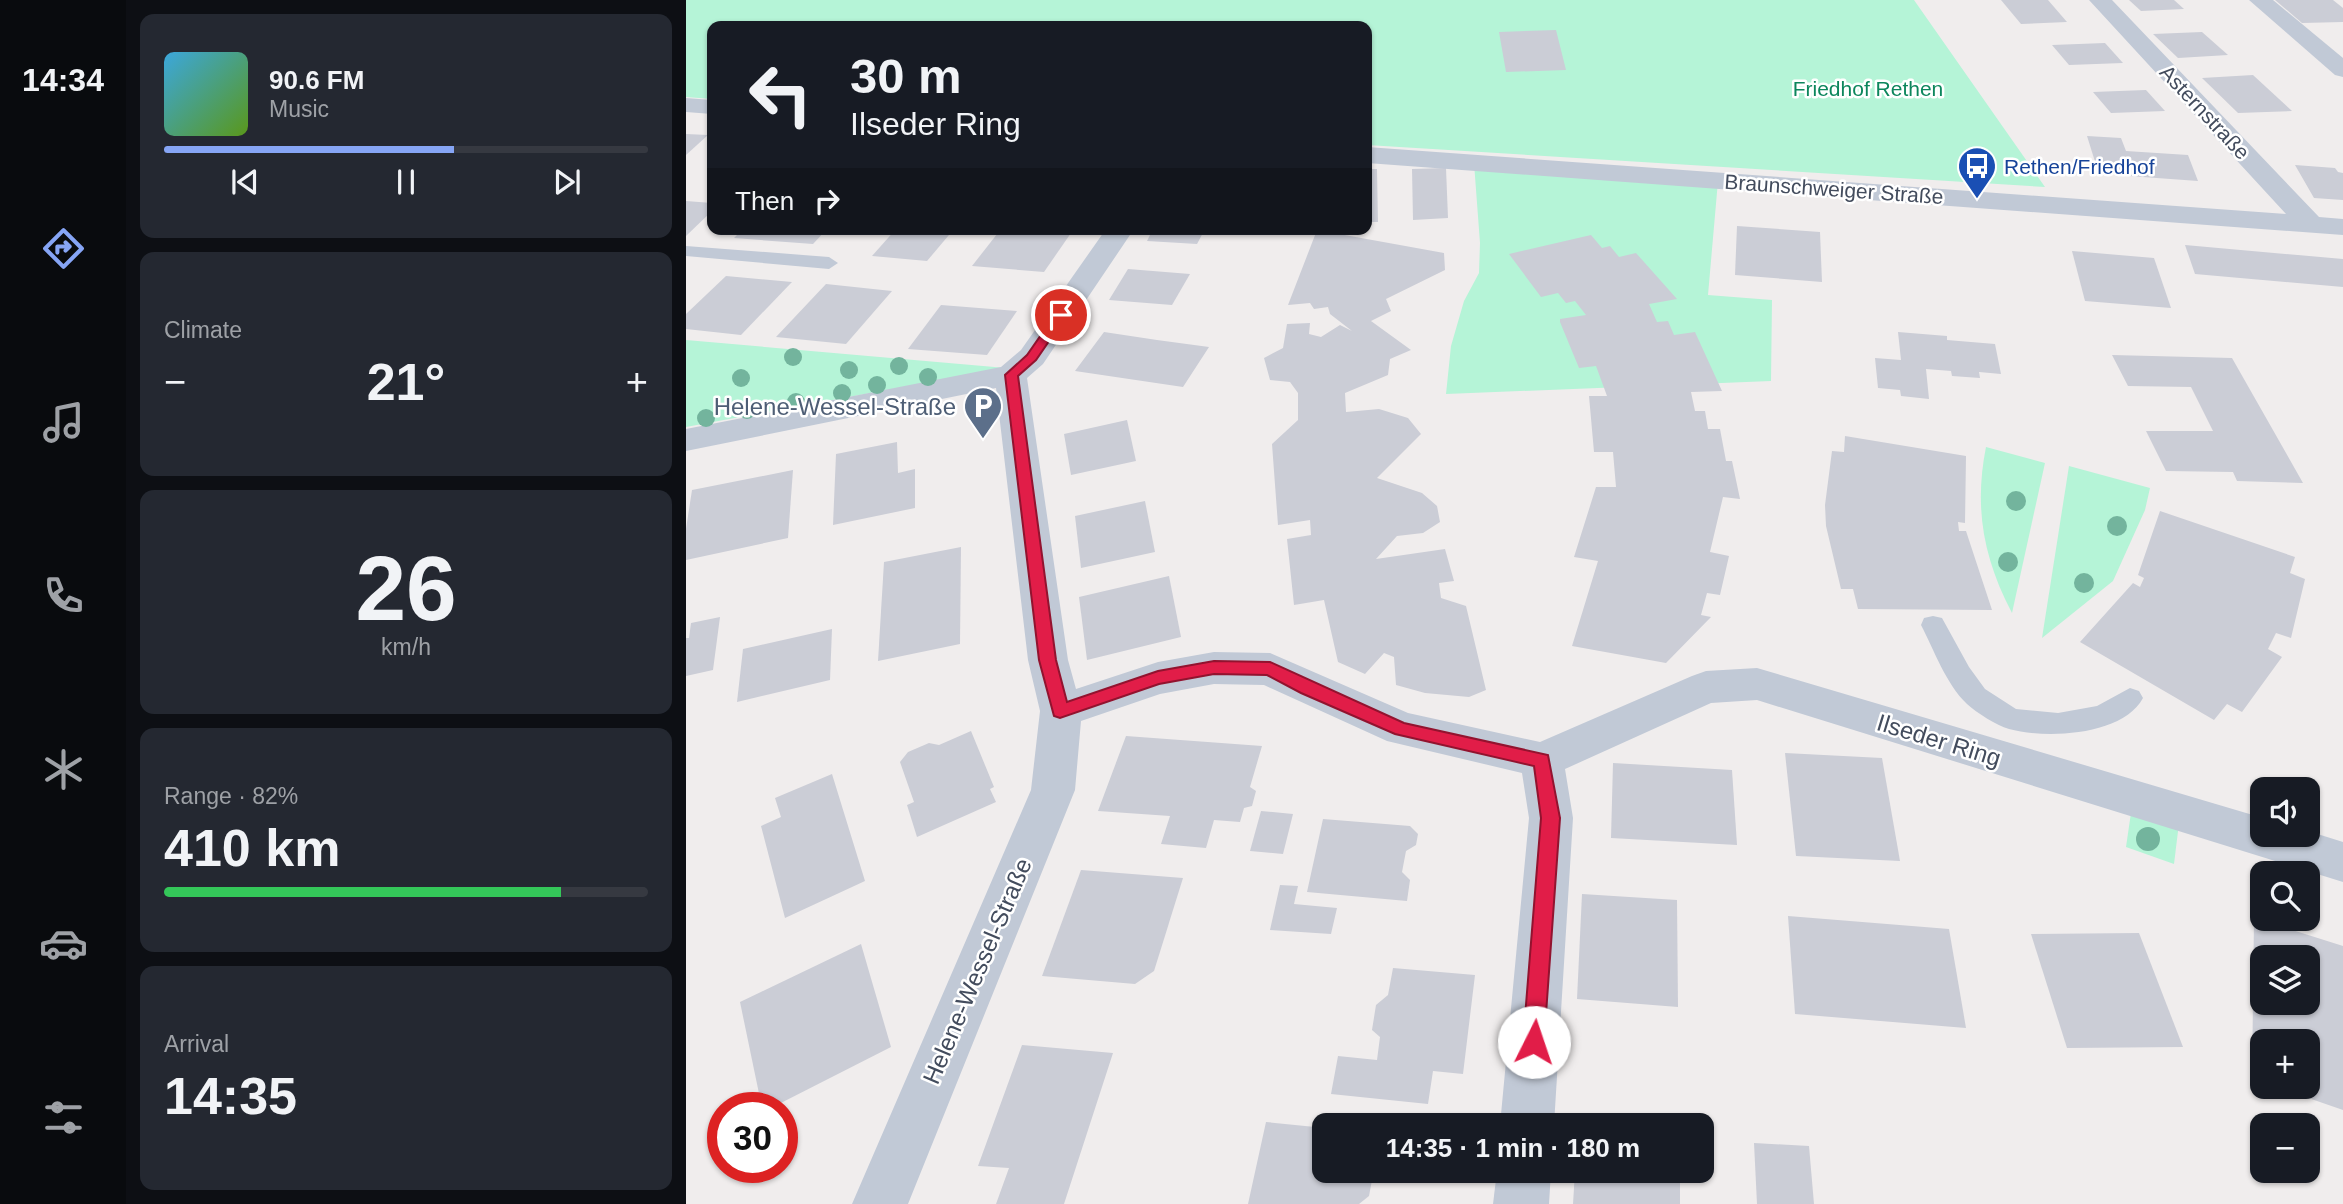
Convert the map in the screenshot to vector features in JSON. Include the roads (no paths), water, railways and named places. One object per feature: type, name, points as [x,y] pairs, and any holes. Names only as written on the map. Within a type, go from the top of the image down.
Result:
[{"type":"street","name":"Asternstraße","points":[[2100,0],[2310,224]]},
{"type":"street","points":[[2260,0],[2343,70]]},
{"type":"street","points":[[686,105],[707,107]]},
{"type":"street","name":"Braunschweiger Straße","points":[[1372,155],[2343,227]]},
{"type":"street","points":[[686,440],[1011,375],[1032,358],[1116,235]]},
{"type":"street","name":"Helene-Wessel-Straße","points":[[880,1204],[1053,789],[1060,711],[1048,660],[1011,375]]},
{"type":"street","points":[[1060,711],[1158,678],[1214,668],[1270,669],[1402,729],[1542,760],[1550,818],[1528,1113]]},
{"type":"street","name":"Ilseder Ring","points":[[1542,760],[1706,687],[1757,684],[2343,862]]},
{"type":"street","points":[[1521,1204],[1523,1183]]},
{"type":"lane","points":[[686,251],[829,263]]},
{"type":"lane","points":[[1933,625],[1960,674],[1976,696],[2011,719],[2058,724],[2103,716],[2130,698]]},
{"type":"place","name":"Rethen/Friedhof","points":[[1977,200]]},
{"type":"place","name":"Helene-Wessel-Straße","points":[[983,440]]},
{"type":"park label","name":"Friedhof Rethen","points":[[1868,88]]}]
